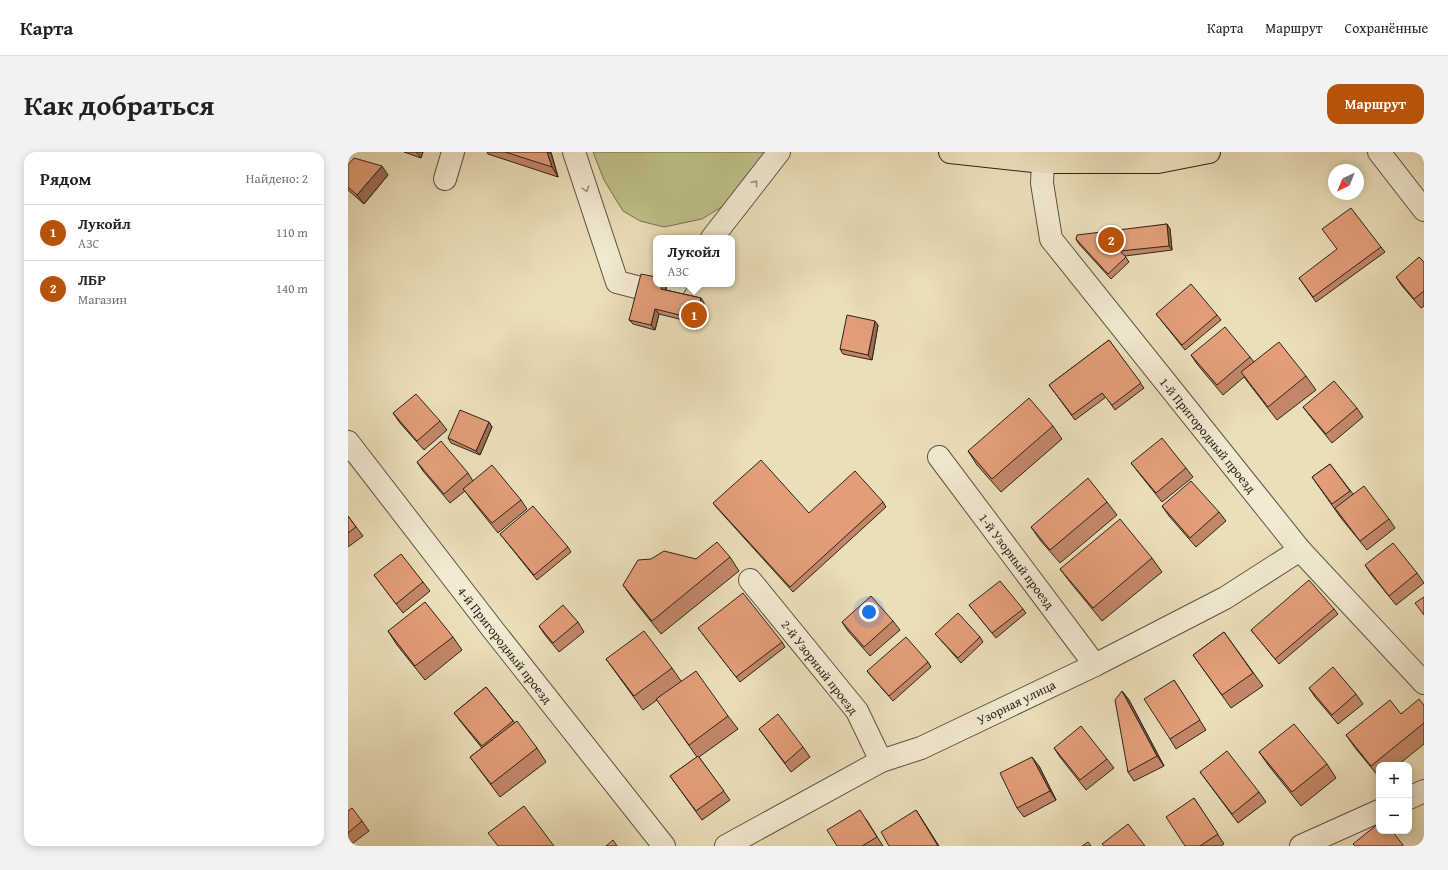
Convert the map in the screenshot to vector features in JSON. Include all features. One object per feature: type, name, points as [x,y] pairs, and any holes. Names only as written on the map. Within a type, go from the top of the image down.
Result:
[{"type":"main road","points":[[950,152],[1043,162],[1158,162],[1209,152]]},
{"type":"street","points":[[444,179],[453,152]]},
{"type":"street","points":[[574,152],[617,282],[668,295],[674,287]]},
{"type":"street","points":[[714,235],[779,152]]},
{"type":"street","points":[[1379,152],[1424,210]]},
{"type":"street","name":"1-й Пригородный проезд","points":[[1043,162],[1042,183],[1051,239],[1300,550],[1424,683]]},
{"type":"street","name":"4-й Пригородный проезд","points":[[348,442],[494,631],[664,846]]},
{"type":"street","name":"1-й Узорный проезд","points":[[939,457],[1095,664]]},
{"type":"street","name":"Узорная улица","points":[[726,846],[881,761],[921,748],[1095,664],[1225,598],[1300,550]]},
{"type":"street","name":"2-й Узорный проезд","points":[[750,580],[857,711],[881,761]]},
{"type":"street","points":[[1412,797],[1424,791]]},
{"type":"street","points":[[1301,846],[1376,812]]},
{"type":"green space","points":[[593,152],[766,152],[723,206],[702,219],[664,227],[640,221],[623,211],[604,180]]},
{"type":"building","points":[[505,152],[547,152],[552,167]]},
{"type":"building","points":[[354,158],[382,166],[357,195],[348,187],[348,165]]},
{"type":"building","points":[[1351,208],[1381,247],[1313,297],[1299,278],[1337,249],[1322,229]]},
{"type":"building","points":[[1167,224],[1169,246],[1120,251],[1126,257],[1108,274],[1076,239],[1077,235]]},
{"type":"building","points":[[1419,257],[1424,262],[1424,291],[1414,299],[1396,277]]},
{"type":"building","points":[[641,274],[653,276],[653,287],[661,287],[661,289],[701,298],[696,319],[655,309],[651,325],[629,320]]},
{"type":"building","points":[[1191,284],[1217,315],[1182,345],[1156,314]]},
{"type":"building","points":[[847,315],[875,321],[868,355],[840,349]]},
{"type":"building","points":[[1225,327],[1250,357],[1217,385],[1191,355]]},
{"type":"building","points":[[1109,340],[1141,383],[1112,405],[1102,393],[1072,415],[1049,385]]},
{"type":"building","points":[[1279,342],[1306,376],[1268,407],[1241,372]]},
{"type":"building","points":[[1334,381],[1357,408],[1326,434],[1303,407]]},
{"type":"building","points":[[416,394],[440,421],[417,441],[393,413]]},
{"type":"building","points":[[1029,398],[1053,426],[992,479],[968,451]]},
{"type":"building","points":[[460,410],[489,422],[476,451],[448,438]]},
{"type":"building","points":[[1162,438],[1186,468],[1156,493],[1131,463]]},
{"type":"building","points":[[441,441],[468,473],[444,494],[417,462]]},
{"type":"building","points":[[761,460],[809,513],[855,471],[883,502],[790,587],[713,503]]},
{"type":"building","points":[[1330,464],[1350,491],[1332,504],[1312,477]]},
{"type":"building","points":[[492,465],[521,500],[492,523],[463,489]]},
{"type":"building","points":[[1088,478],[1107,502],[1050,550],[1031,527]]},
{"type":"building","points":[[1191,481],[1219,512],[1190,538],[1162,506]]},
{"type":"building","points":[[1364,486],[1389,519],[1360,541],[1335,508]]},
{"type":"building","points":[[533,506],[568,547],[534,575],[500,534]]},
{"type":"building","points":[[348,516],[356,527],[348,533]]},
{"type":"building","points":[[1120,519],[1152,558],[1093,608],[1060,569]]},
{"type":"building","points":[[717,542],[730,557],[652,621],[623,585],[638,560],[651,559],[664,551],[696,559]]},
{"type":"building","points":[[1393,543],[1417,573],[1389,596],[1365,565]]},
{"type":"building","points":[[401,554],[423,582],[396,604],[374,575]]},
{"type":"building","points":[[1309,580],[1334,609],[1275,659],[1251,630]]},
{"type":"building","points":[[1000,581],[1023,609],[992,633],[969,605]]},
{"type":"building","points":[[743,593],[782,642],[736,677],[698,628]]},
{"type":"building","points":[[871,596],[893,621],[864,647],[842,622]]},
{"type":"building","points":[[1424,597],[1424,615],[1415,603]]},
{"type":"building","points":[[425,602],[453,637],[415,666],[388,631]]},
{"type":"building","points":[[563,605],[578,622],[553,643],[539,626]]},
{"type":"building","points":[[958,613],[980,637],[958,658],[935,634]]},
{"type":"building","points":[[644,631],[672,668],[634,696],[606,659]]},
{"type":"building","points":[[1224,632],[1253,673],[1222,695],[1193,655]]},
{"type":"building","points":[[906,637],[928,662],[889,696],[867,671]]},
{"type":"building","points":[[1333,667],[1356,694],[1332,715],[1309,688]]},
{"type":"building","points":[[696,671],[728,716],[689,745],[656,699]]},
{"type":"building","points":[[1174,680],[1200,720],[1170,739],[1144,699]]},
{"type":"building","points":[[486,687],[513,721],[482,746],[454,713]]},
{"type":"building","points":[[1122,691],[1157,756],[1128,772],[1115,700]]},
{"type":"building","points":[[1419,699],[1424,705],[1424,723],[1371,766],[1346,735],[1390,700],[1401,714]]},
{"type":"building","points":[[778,714],[803,747],[785,763],[759,729]]},
{"type":"building","points":[[517,721],[537,748],[491,784],[470,757]]},
{"type":"building","points":[[1294,724],[1327,764],[1292,792],[1259,752]]},
{"type":"building","points":[[1081,726],[1107,759],[1080,780],[1054,748]]},
{"type":"building","points":[[1227,751],[1259,792],[1232,814],[1200,772]]},
{"type":"building","points":[[698,756],[724,791],[696,811],[670,776]]},
{"type":"building","points":[[1032,757],[1050,791],[1017,808],[1000,773]]},
{"type":"building","points":[[1194,798],[1218,834],[1200,846],[1185,846],[1166,817]]},
{"type":"building","points":[[524,806],[554,846],[498,846],[488,833]]},
{"type":"building","points":[[352,808],[362,821],[348,833],[348,811]]},
{"type":"building","points":[[860,810],[877,837],[862,846],[837,846],[827,830]]},
{"type":"building","points":[[916,810],[938,846],[889,846],[881,832]]},
{"type":"building","points":[[1128,824],[1145,846],[1104,846],[1102,844]]},
{"type":"building","points":[[1376,825],[1376,834],[1394,834],[1403,846],[1355,846],[1353,844]]},
{"type":"building","points":[[613,840],[617,846],[606,846]]},
{"type":"building","points":[[1088,842],[1091,846],[1082,846]]},
{"type":"place","name":"ЛБР","points":[[1111,240]]},
{"type":"place","name":"Лукойл","points":[[694,315]]}]
